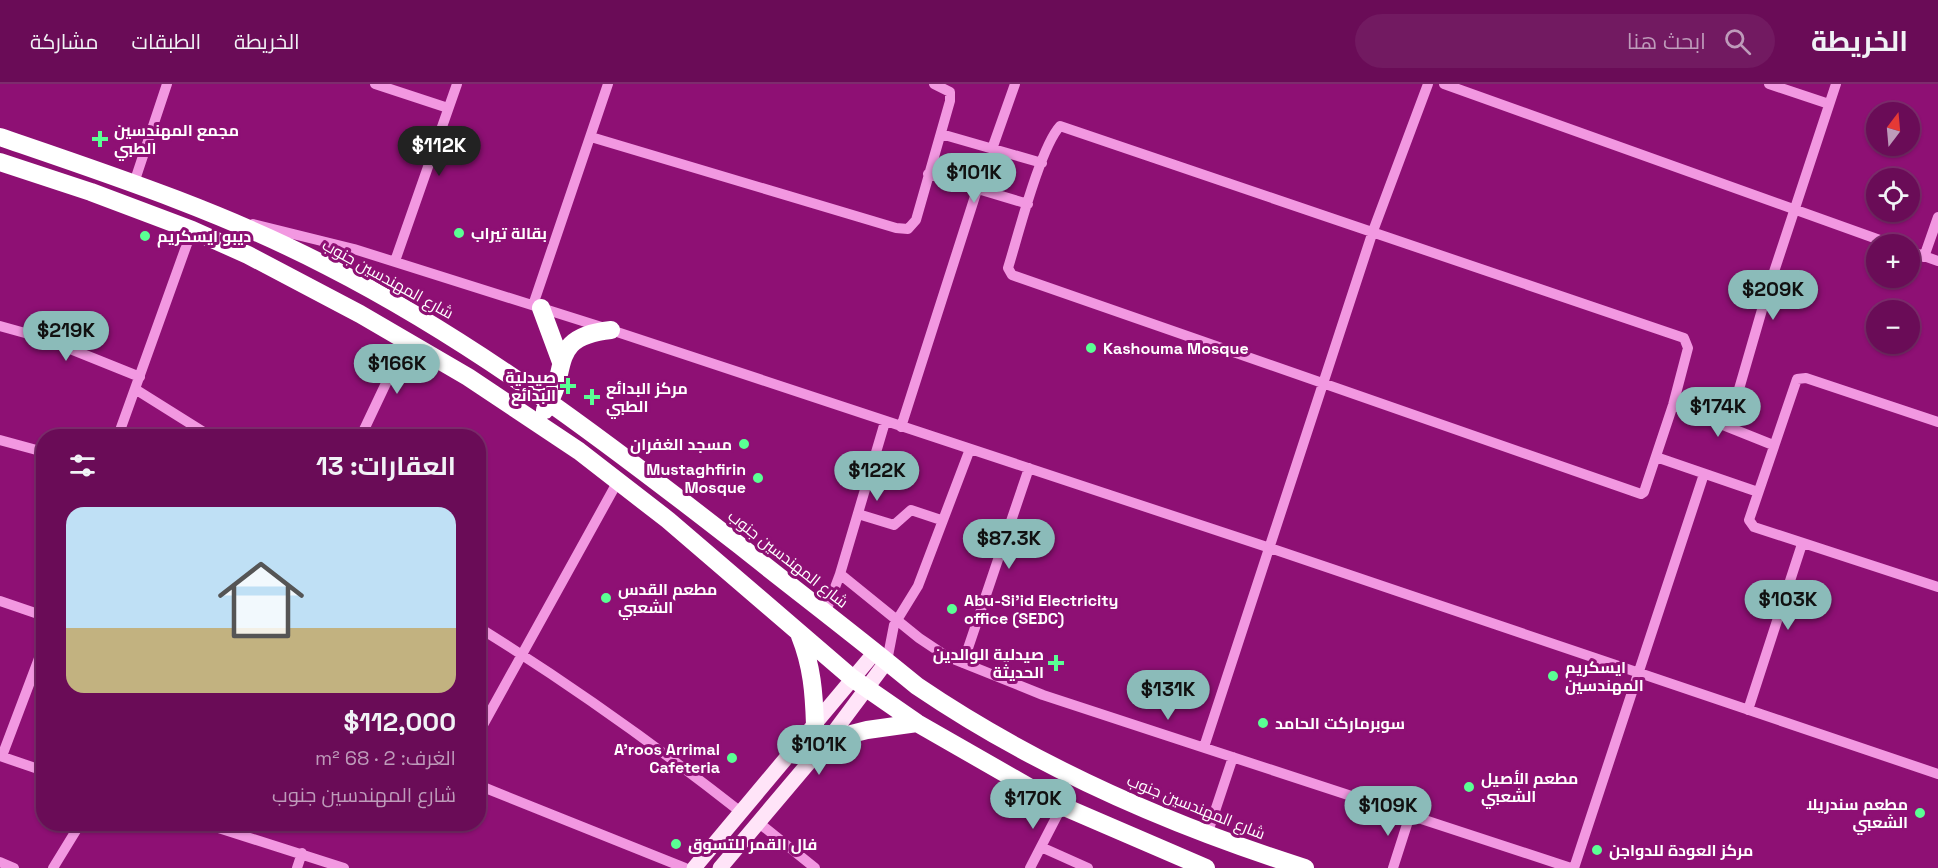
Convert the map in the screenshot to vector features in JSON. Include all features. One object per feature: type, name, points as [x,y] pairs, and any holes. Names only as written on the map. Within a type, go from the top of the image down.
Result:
[{"type":"highway","name":"شارع المهندسين جنوب","points":[[0,137],[134,183],[229,219],[399,304],[550,402],[669,490],[825,614],[884,652],[917,686],[961,716],[1066,772],[1151,813],[1207,835],[1305,868]]},
{"type":"highway","points":[[0,162],[92,192],[192,230],[248,255],[468,377],[537,423],[668,520],[852,678],[917,723],[1062,806],[1206,868]]},
{"type":"highway","points":[[537,307],[561,362]]},
{"type":"highway","points":[[537,423],[550,402],[561,362],[575,340],[593,333],[611,330]]},
{"type":"highway","points":[[798,632],[810,659],[815,725]]},
{"type":"highway","points":[[828,740],[867,730],[917,723]]},
{"type":"main road","points":[[694,868],[852,678],[884,652]]},
{"type":"main road","points":[[727,865],[868,690],[884,652]]},
{"type":"street","points":[[134,183],[167,84]]},
{"type":"street","points":[[375,84],[448,108]]},
{"type":"street","points":[[395,261],[457,84]]},
{"type":"street","points":[[591,137],[901,229],[908,229],[916,220],[951,95],[947,88],[934,84]]},
{"type":"street","points":[[992,149],[1015,84]]},
{"type":"street","points":[[1203,747],[1374,231],[1428,84]]},
{"type":"street","points":[[1444,84],[1866,235]]},
{"type":"street","points":[[1769,84],[1829,104]]},
{"type":"street","points":[[1728,427],[1766,296],[1836,84]]},
{"type":"street","points":[[537,307],[591,137],[603,85]]},
{"type":"street","points":[[1065,126],[1684,338],[1688,348],[1673,405],[1644,492],[1641,494],[1012,275],[1008,268],[1042,162],[1057,128],[1065,126]]},
{"type":"street","points":[[941,134],[1042,162]]},
{"type":"street","points":[[928,174],[1028,204]]},
{"type":"street","points":[[901,427],[977,190]]},
{"type":"street","points":[[1924,257],[1938,217]]},
{"type":"street","points":[[229,219],[296,233],[395,261],[611,330],[1270,548],[1938,774]]},
{"type":"street","points":[[121,429],[192,230]]},
{"type":"street","points":[[1920,255],[1938,261]]},
{"type":"street","points":[[0,326],[43,338],[140,377]]},
{"type":"street","points":[[364,429],[406,341]]},
{"type":"street","points":[[1938,422],[1800,377],[1794,382],[1758,492],[1750,524],[1802,544],[1938,587]]},
{"type":"street","points":[[135,389],[199,429]]},
{"type":"street","points":[[1673,405],[1773,445]]},
{"type":"street","points":[[825,614],[840,574],[885,422]]},
{"type":"street","points":[[0,440],[36,450]]},
{"type":"street","points":[[884,652],[897,620],[918,586],[941,520],[970,449]]},
{"type":"street","points":[[1656,457],[1758,492]]},
{"type":"street","points":[[963,663],[1029,468]]},
{"type":"street","points":[[840,574],[926,643],[963,663],[1043,694],[1573,868],[1704,474]]},
{"type":"street","points":[[486,719],[618,482]]},
{"type":"street","points":[[858,514],[894,525],[911,510],[941,520]]},
{"type":"street","points":[[1748,710],[1802,544]]},
{"type":"street","points":[[0,601],[36,613]]},
{"type":"street","points":[[486,632],[521,653],[691,773],[742,813]]},
{"type":"street","points":[[36,666],[1,756],[36,768]]},
{"type":"street","points":[[1207,835],[1233,757]]},
{"type":"street","points":[[486,788],[685,868]]},
{"type":"street","points":[[1030,868],[1062,806]]},
{"type":"street","points":[[1393,868],[1410,815]]},
{"type":"street","points":[[759,823],[815,868]]},
{"type":"street","points":[[53,868],[76,831]]},
{"type":"street","points":[[229,831],[344,868]]},
{"type":"street","points":[[1041,848],[1088,868]]},
{"type":"street","points":[[297,868],[302,853]]},
{"type":"street","points":[[0,862],[14,868]]},
{"type":"place","name":"مجمع المهندسين الطبي","points":[[100,139]]},
{"type":"place","name":"بقالة تيراب","points":[[459,233]]},
{"type":"place","name":"ديبو ايسكريم","points":[[145,236]]},
{"type":"place","name":"Kashouma Mosque","points":[[1091,348]]},
{"type":"place","name":"صيدلية البدائع","points":[[568,386]]},
{"type":"place","name":"مركز البدائع الطبي","points":[[592,397]]},
{"type":"place","name":"مسجد الغفران","points":[[744,444]]},
{"type":"place","name":"Mustaghfirin Mosque","points":[[758,478]]},
{"type":"place","name":"مطعم القدس الشعبي","points":[[606,598]]},
{"type":"place","name":"Abu-Si'id Electricity office (SEDC)","points":[[952,609]]},
{"type":"place","name":"صيدلية الوالدين الحديثة","points":[[1056,663]]},
{"type":"place","name":"ايسكريم المهندسين","points":[[1553,676]]},
{"type":"place","name":"سوبرماركت الحامد","points":[[1263,723]]},
{"type":"place","name":"A'roos Arrimal Cafeteria","points":[[732,758]]},
{"type":"place","name":"مطعم الأصيل الشعبي","points":[[1469,787]]},
{"type":"place","name":"مطعم سندريلا الشعبي","points":[[1920,813]]},
{"type":"place","name":"فال القمر للتسوق","points":[[676,844]]},
{"type":"place","name":"مركز العودة للدواجن","points":[[1597,850]]}]
